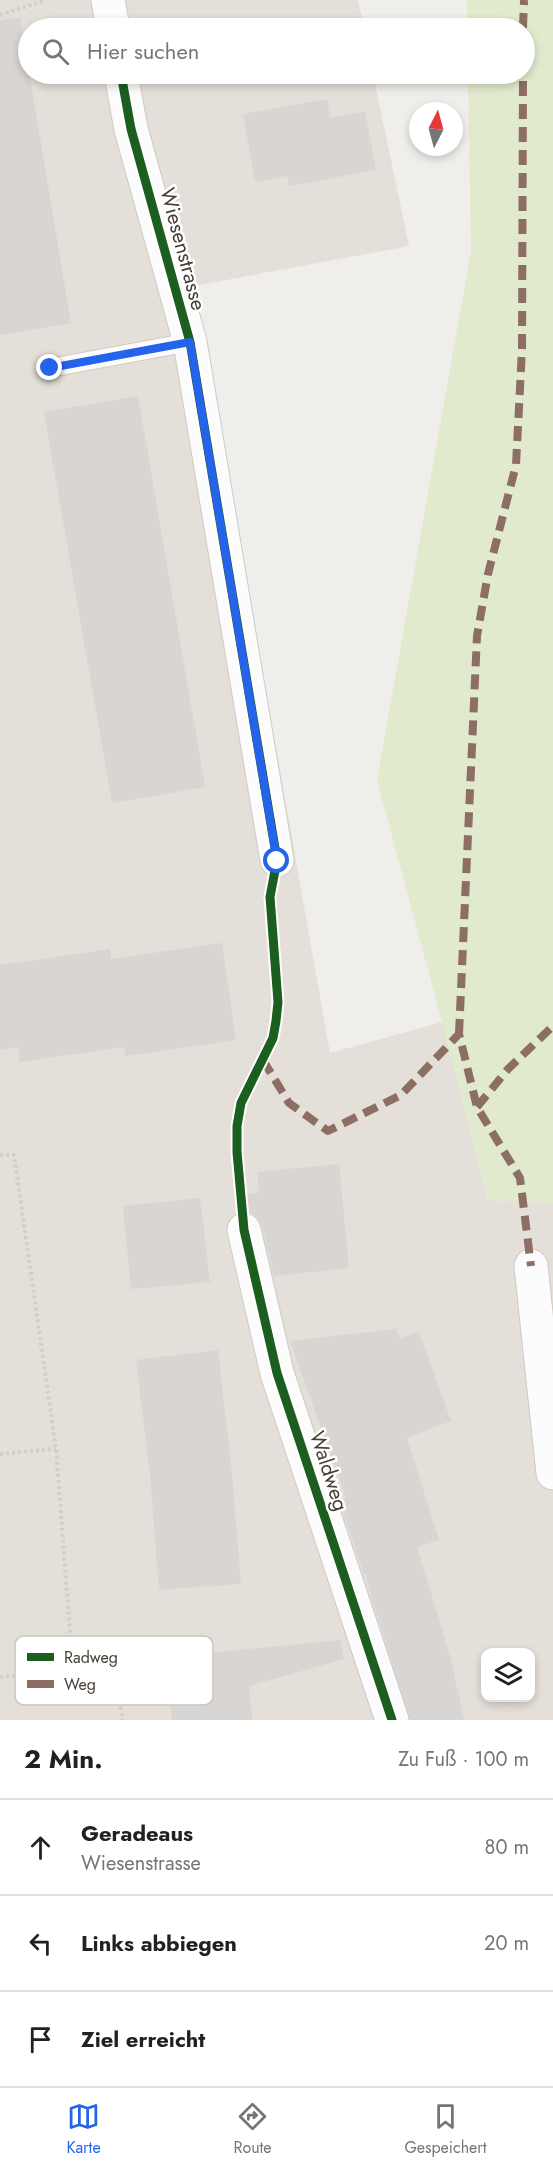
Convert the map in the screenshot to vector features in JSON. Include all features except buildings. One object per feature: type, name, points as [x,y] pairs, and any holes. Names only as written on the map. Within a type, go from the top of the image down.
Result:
[{"type":"street","points":[[108,0],[111,18]]},
{"type":"street","name":"Wiesenstrasse","points":[[123,84],[131,129],[190,342],[277,861]]},
{"type":"street","name":"Waldweg","points":[[244,1230],[277,1373],[392,1720]]},
{"type":"street","points":[[531,1266],[553,1473]]},
{"type":"lane","points":[[50,368],[190,342]]},
{"type":"path","points":[[0,15],[46,0]]},
{"type":"path","points":[[0,1155],[14,1155],[56,1449],[70,1636]]},
{"type":"path","points":[[0,1454],[56,1449]]},
{"type":"path","points":[[0,1677],[15,1676]]},
{"type":"path","points":[[121,1705],[122,1720]]},
{"type":"shaded area","points":[[0,0],[358,0],[362,18],[18,18],[18,84],[375,84],[409,246],[194,286],[330,1053],[442,1022],[488,1200],[553,1203],[553,1720],[0,1720]]},
{"type":"green space","points":[[467,0],[553,0],[553,1203],[488,1200],[377,780],[471,251],[468,84],[535,84],[535,18],[468,18]]},
{"type":"marked path","points":[[523,18],[524,0]]},
{"type":"marked path","points":[[459,1034],[477,636],[488,574],[516,465],[522,349],[523,84]]},
{"type":"marked path","points":[[477,1107],[508,1069],[553,1026]]},
{"type":"marked path","points":[[263,1060],[289,1103],[328,1131],[401,1095],[459,1034],[477,1107],[520,1178],[531,1266]]},
{"type":"cycle path","points":[[123,84],[131,129],[190,342],[277,860],[270,897],[278,1002],[276,1021],[273,1038],[241,1103],[237,1126],[244,1230],[277,1373],[392,1720]]},
{"type":"route","points":[[50,368],[190,342],[277,861]]}]
